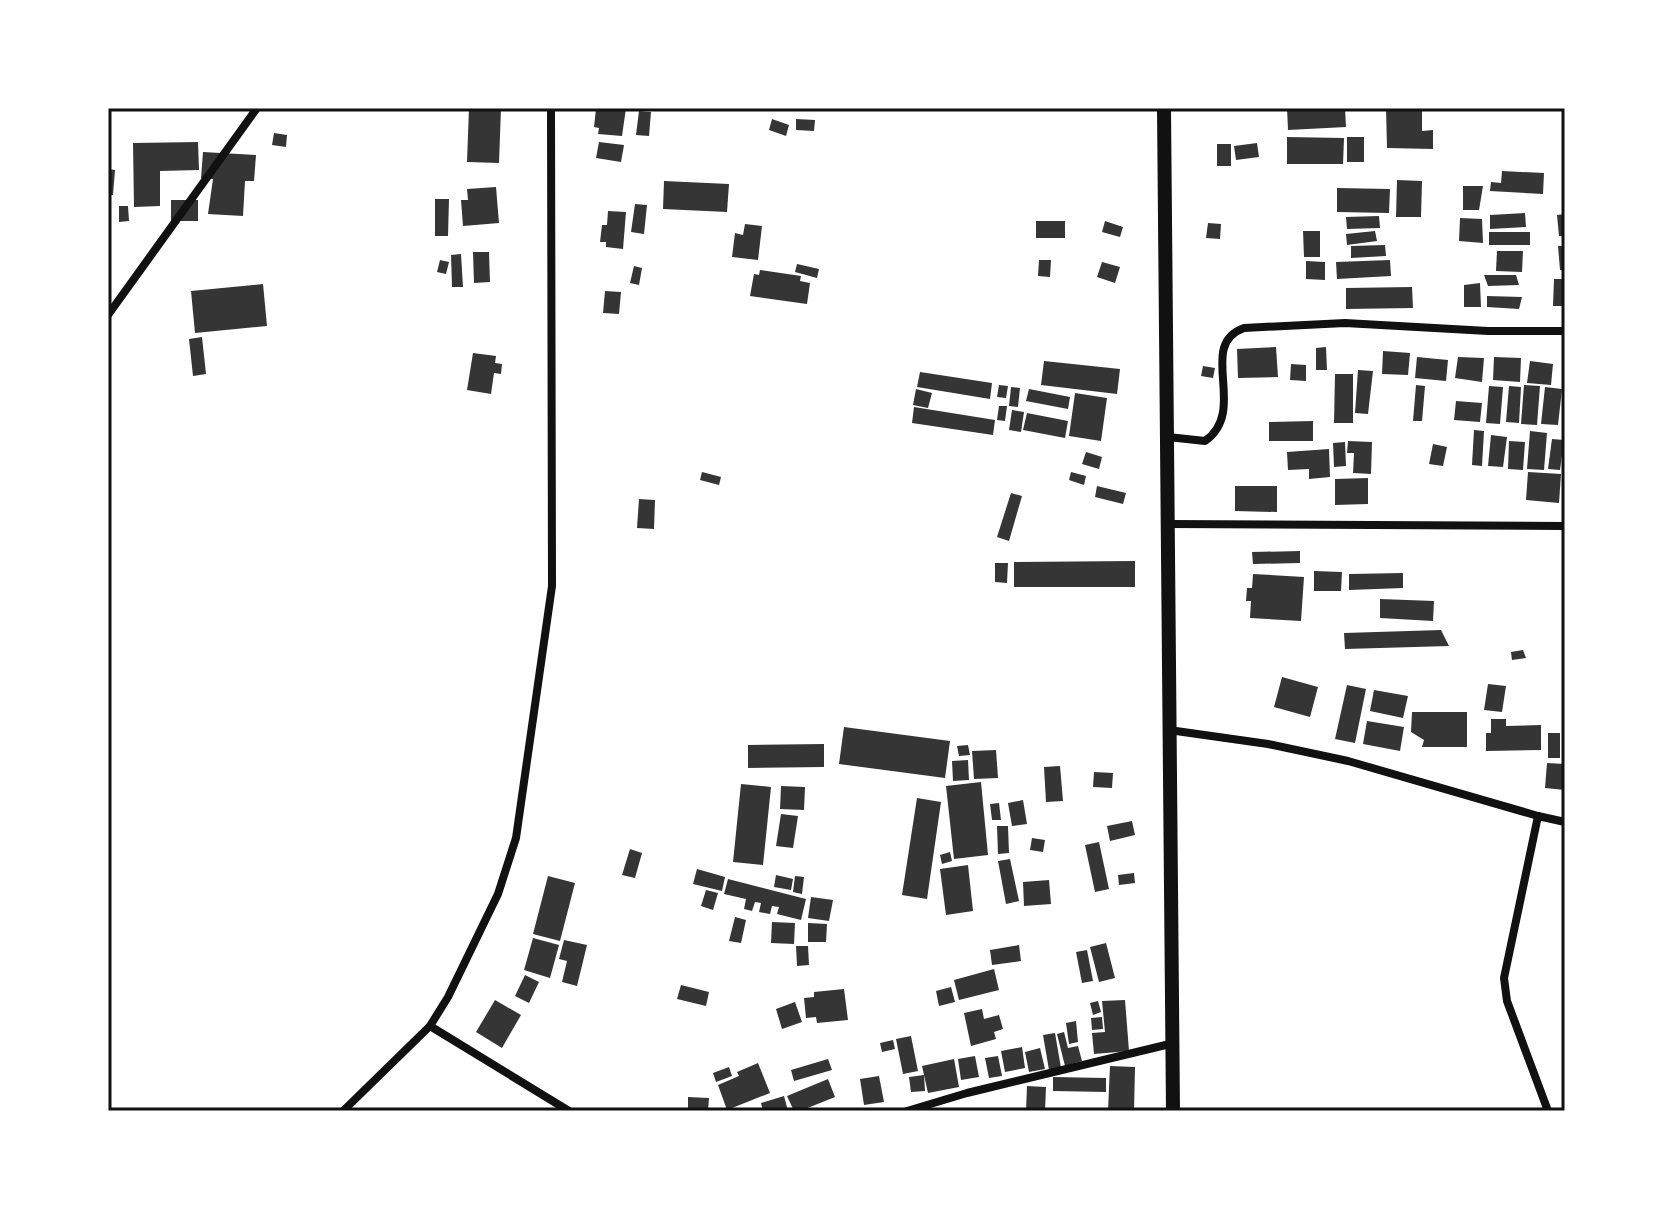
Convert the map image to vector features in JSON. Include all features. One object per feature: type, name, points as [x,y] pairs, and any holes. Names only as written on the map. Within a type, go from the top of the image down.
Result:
[{"type":"highway","points":[[1164,108],[1173,1111]]},
{"type":"street","points":[[108,315],[257,108]]},
{"type":"street","points":[[343,1111],[430,1026],[448,997],[498,894],[516,838],[552,586],[551,108]]},
{"type":"street","points":[[1168,437],[1205,441],[1214,435],[1224,413],[1222,355],[1225,343],[1232,332],[1244,328],[1345,323],[1488,331],[1565,331]]},
{"type":"street","points":[[1167,524],[1565,526]]},
{"type":"street","points":[[1169,730],[1268,744],[1348,761],[1565,822]]},
{"type":"street","points":[[1538,816],[1504,978],[1507,1001],[1548,1111]]},
{"type":"street","points":[[430,1026],[569,1111]]},
{"type":"street","points":[[907,1111],[967,1093],[1174,1043]]},
{"type":"building","points":[[469,108],[501,108],[499,163],[467,162]]},
{"type":"building","points":[[626,108],[622,136],[598,134],[599,128],[594,127],[596,109]]},
{"type":"building","points":[[1287,108],[1345,108],[1346,127],[1288,130]]},
{"type":"building","points":[[1386,108],[1422,108],[1422,131],[1433,130],[1433,149],[1387,148]]},
{"type":"building","points":[[639,111],[651,112],[649,136],[636,135]]},
{"type":"building","points":[[772,119],[789,125],[786,136],[769,130]]},
{"type":"building","points":[[796,119],[815,120],[814,131],[796,130]]},
{"type":"building","points":[[274,133],[287,135],[286,147],[272,145]]},
{"type":"building","points":[[1287,137],[1344,138],[1343,164],[1287,164]]},
{"type":"building","points":[[1347,137],[1364,137],[1364,162],[1347,162]]},
{"type":"building","points":[[198,142],[199,170],[160,171],[160,206],[134,207],[133,143]]},
{"type":"building","points":[[599,142],[624,145],[621,162],[596,158]]},
{"type":"building","points":[[1257,143],[1259,157],[1236,160],[1234,146]]},
{"type":"building","points":[[1217,144],[1231,144],[1231,166],[1217,166]]},
{"type":"building","points":[[203,152],[256,155],[254,181],[245,181],[243,216],[208,214],[213,179],[201,178]]},
{"type":"building","points":[[108,169],[115,170],[113,195],[108,195]]},
{"type":"building","points":[[1502,171],[1544,173],[1543,194],[1490,191],[1491,182],[1501,183]]},
{"type":"building","points":[[1397,180],[1422,181],[1421,217],[1396,217]]},
{"type":"building","points":[[664,181],[729,184],[727,212],[663,209]]},
{"type":"building","points":[[1463,186],[1483,186],[1479,210],[1463,210]]},
{"type":"building","points":[[496,187],[499,223],[463,226],[461,200],[468,200],[467,189]]},
{"type":"building","points":[[1337,188],[1390,189],[1389,213],[1337,212]]},
{"type":"building","points":[[435,199],[449,199],[448,236],[435,236]]},
{"type":"building","points":[[171,200],[198,200],[198,221],[171,221]]},
{"type":"building","points":[[635,204],[647,205],[644,234],[631,232]]},
{"type":"building","points":[[119,206],[128,206],[129,221],[119,222]]},
{"type":"building","points":[[608,211],[626,212],[623,249],[606,247],[606,242],[600,242],[602,225],[607,225]]},
{"type":"building","points":[[1525,213],[1526,227],[1490,229],[1490,215]]},
{"type":"building","points":[[1565,214],[1565,236],[1559,236],[1557,215]]},
{"type":"building","points":[[1379,216],[1380,228],[1347,229],[1346,217]]},
{"type":"building","points":[[1460,218],[1482,219],[1483,243],[1459,241]]},
{"type":"building","points":[[1036,221],[1065,221],[1065,238],[1036,238]]},
{"type":"building","points":[[1105,221],[1123,227],[1120,237],[1102,232]]},
{"type":"building","points":[[1208,223],[1221,224],[1220,239],[1206,238]]},
{"type":"building","points":[[745,224],[762,226],[758,260],[732,257],[735,233],[743,235]]},
{"type":"building","points":[[1303,231],[1320,231],[1320,257],[1304,257]]},
{"type":"building","points":[[1375,231],[1377,241],[1347,245],[1346,234]]},
{"type":"building","points":[[1489,232],[1530,232],[1530,245],[1489,245]]},
{"type":"building","points":[[1385,245],[1386,256],[1351,258],[1351,246]]},
{"type":"building","points":[[1558,246],[1565,246],[1565,270],[1560,270]]},
{"type":"building","points":[[1497,251],[1523,251],[1522,272],[1496,271]]},
{"type":"building","points":[[473,252],[489,252],[490,282],[474,283]]},
{"type":"building","points":[[461,254],[463,287],[452,287],[451,255]]},
{"type":"building","points":[[440,260],[449,262],[446,274],[437,272]]},
{"type":"building","points":[[1039,260],[1051,260],[1050,277],[1038,276]]},
{"type":"building","points":[[1390,260],[1391,276],[1337,279],[1336,262]]},
{"type":"building","points":[[1306,261],[1325,262],[1325,280],[1306,279]]},
{"type":"building","points":[[1102,262],[1120,267],[1115,283],[1097,277]]},
{"type":"building","points":[[797,264],[819,269],[817,278],[795,272]]},
{"type":"building","points":[[634,266],[642,268],[639,285],[630,283]]},
{"type":"building","points":[[760,270],[801,276],[800,281],[810,283],[807,304],[750,296],[754,274],[759,275]]},
{"type":"building","points":[[1484,275],[1516,275],[1519,285],[1488,286]]},
{"type":"building","points":[[1554,279],[1565,279],[1565,306],[1553,306]]},
{"type":"building","points":[[1480,283],[1481,307],[1464,307],[1464,285]]},
{"type":"building","points":[[263,284],[267,326],[195,333],[191,291]]},
{"type":"building","points":[[1412,287],[1413,308],[1346,309],[1346,288]]},
{"type":"building","points":[[605,291],[621,292],[619,314],[603,313]]},
{"type":"building","points":[[1487,296],[1522,297],[1519,309],[1487,307]]},
{"type":"building","points":[[202,337],[206,374],[193,376],[189,339]]},
{"type":"building","points":[[1276,347],[1278,377],[1238,378],[1237,349]]},
{"type":"building","points":[[1326,347],[1327,370],[1316,370],[1316,348]]},
{"type":"building","points":[[1383,351],[1410,353],[1408,375],[1382,374]]},
{"type":"building","points":[[473,353],[496,356],[495,363],[502,364],[501,374],[494,373],[491,394],[467,390]]},
{"type":"building","points":[[1417,357],[1448,360],[1446,381],[1415,378]]},
{"type":"building","points":[[1458,357],[1484,358],[1482,382],[1455,378]]},
{"type":"building","points":[[1494,357],[1521,358],[1520,382],[1493,380]]},
{"type":"building","points":[[1044,361],[1120,369],[1117,394],[1041,385]]},
{"type":"building","points":[[1530,361],[1553,364],[1551,385],[1527,383]]},
{"type":"building","points":[[1291,364],[1306,365],[1306,381],[1290,380]]},
{"type":"building","points":[[1203,366],[1215,368],[1213,378],[1201,376]]},
{"type":"building","points":[[1358,370],[1373,371],[1368,414],[1355,413]]},
{"type":"building","points":[[920,372],[992,383],[990,399],[917,387]]},
{"type":"building","points":[[1335,374],[1353,374],[1353,423],[1334,423]]},
{"type":"building","points":[[999,385],[1008,386],[1006,398],[997,397]]},
{"type":"building","points":[[1416,385],[1425,386],[1422,421],[1413,421]]},
{"type":"building","points":[[1524,385],[1540,386],[1537,425],[1521,424]]},
{"type":"building","points":[[1489,386],[1503,387],[1500,424],[1486,423]]},
{"type":"building","points":[[1509,386],[1521,387],[1519,423],[1506,422]]},
{"type":"building","points":[[1011,387],[1020,388],[1018,407],[1009,406]]},
{"type":"building","points":[[1545,387],[1562,389],[1558,425],[1541,424]]},
{"type":"building","points":[[916,389],[932,393],[928,408],[913,405]]},
{"type":"building","points":[[1029,389],[1070,397],[1068,409],[1026,401]]},
{"type":"building","points":[[1075,393],[1107,398],[1101,441],[1069,436]]},
{"type":"building","points":[[1456,401],[1482,403],[1480,422],[1454,420]]},
{"type":"building","points":[[999,406],[1007,406],[1005,421],[997,420]]},
{"type":"building","points":[[914,407],[995,420],[993,435],[912,423]]},
{"type":"building","points":[[1012,410],[1024,412],[1021,432],[1009,430]]},
{"type":"building","points":[[1027,413],[1068,421],[1065,438],[1023,430]]},
{"type":"building","points":[[1313,421],[1313,441],[1269,441],[1269,422]]},
{"type":"building","points":[[1474,430],[1484,431],[1482,466],[1472,465]]},
{"type":"building","points":[[1530,431],[1547,433],[1544,470],[1527,469]]},
{"type":"building","points":[[1491,435],[1507,437],[1503,467],[1488,466]]},
{"type":"building","points":[[1552,439],[1564,440],[1560,470],[1548,469]]},
{"type":"building","points":[[1348,441],[1372,442],[1371,474],[1353,473],[1354,453],[1347,453]]},
{"type":"building","points":[[1509,441],[1525,442],[1523,470],[1508,469]]},
{"type":"building","points":[[1345,442],[1346,466],[1334,467],[1333,443]]},
{"type":"building","points":[[1433,444],[1447,447],[1443,466],[1429,464]]},
{"type":"building","points":[[1329,449],[1330,477],[1309,479],[1309,469],[1288,470],[1287,452]]},
{"type":"building","points":[[1086,452],[1102,457],[1099,469],[1082,464]]},
{"type":"building","points":[[702,472],[721,477],[719,485],[700,480]]},
{"type":"building","points":[[1071,472],[1086,476],[1084,485],[1069,480]]},
{"type":"building","points":[[1528,472],[1561,474],[1559,503],[1526,500]]},
{"type":"building","points":[[1368,478],[1368,504],[1335,505],[1335,479]]},
{"type":"building","points":[[1097,486],[1126,493],[1123,504],[1095,497]]},
{"type":"building","points":[[1235,486],[1277,486],[1277,512],[1235,511]]},
{"type":"building","points":[[1011,493],[1022,496],[1009,541],[997,537]]},
{"type":"building","points":[[639,499],[655,500],[654,529],[637,528]]},
{"type":"building","points":[[1300,551],[1300,563],[1253,564],[1252,552]]},
{"type":"building","points":[[1135,561],[1135,587],[1014,587],[1014,562]]},
{"type":"building","points":[[995,563],[1008,563],[1007,583],[995,582]]},
{"type":"building","points":[[1314,571],[1342,572],[1341,591],[1314,591]]},
{"type":"building","points":[[1403,573],[1403,588],[1349,590],[1349,574]]},
{"type":"building","points":[[1253,574],[1304,577],[1301,621],[1250,618],[1251,601],[1246,601],[1247,588],[1252,588]]},
{"type":"building","points":[[1380,599],[1434,601],[1433,621],[1380,618]]},
{"type":"building","points":[[1441,630],[1449,646],[1345,649],[1344,633]]},
{"type":"building","points":[[1523,650],[1526,658],[1512,660],[1511,652]]},
{"type":"building","points":[[1282,677],[1318,687],[1310,717],[1274,707]]},
{"type":"building","points":[[1488,684],[1506,686],[1502,712],[1484,710]]},
{"type":"building","points":[[1347,685],[1366,689],[1355,743],[1335,739]]},
{"type":"building","points":[[1374,690],[1408,696],[1403,718],[1370,711]]},
{"type":"building","points":[[1412,712],[1467,712],[1467,747],[1422,747],[1424,740],[1411,732]]},
{"type":"building","points":[[1491,719],[1506,719],[1506,726],[1541,725],[1541,750],[1486,751],[1486,733],[1491,733]]},
{"type":"building","points":[[1367,721],[1404,727],[1400,751],[1363,744]]},
{"type":"building","points":[[844,727],[950,741],[945,778],[839,764]]},
{"type":"building","points":[[1548,733],[1560,733],[1560,758],[1548,758]]},
{"type":"building","points":[[824,744],[824,767],[748,768],[748,745]]},
{"type":"building","points":[[968,745],[970,755],[959,756],[957,746]]},
{"type":"building","points":[[996,750],[998,778],[974,779],[972,751]]},
{"type":"building","points":[[968,760],[969,780],[953,781],[952,761]]},
{"type":"building","points":[[1547,763],[1565,764],[1565,790],[1545,788]]},
{"type":"building","points":[[1060,766],[1063,801],[1046,802],[1044,767]]},
{"type":"building","points":[[1094,772],[1113,773],[1112,788],[1093,787]]},
{"type":"building","points":[[981,782],[988,855],[954,859],[946,786]]},
{"type":"building","points":[[741,784],[771,787],[763,865],[733,862]]},
{"type":"building","points":[[781,786],[805,787],[804,810],[780,809]]},
{"type":"building","points":[[917,798],[941,802],[927,899],[902,895]]},
{"type":"building","points":[[1023,800],[1027,824],[1012,826],[1008,803]]},
{"type":"building","points":[[999,803],[1001,820],[992,820],[990,804]]},
{"type":"building","points":[[781,814],[798,816],[793,848],[776,846]]},
{"type":"building","points":[[1132,821],[1135,835],[1110,841],[1107,826]]},
{"type":"building","points":[[997,826],[1008,826],[1009,853],[998,854]]},
{"type":"building","points":[[1032,838],[1045,840],[1043,852],[1030,850]]},
{"type":"building","points":[[1099,842],[1109,889],[1095,892],[1085,845]]},
{"type":"building","points":[[630,849],[642,853],[635,878],[622,875]]},
{"type":"building","points":[[950,852],[952,861],[942,864],[940,855]]},
{"type":"building","points":[[1010,859],[1019,901],[1006,904],[998,861]]},
{"type":"building","points":[[968,865],[973,911],[946,915],[940,869]]},
{"type":"building","points":[[697,869],[725,877],[722,891],[693,884]]},
{"type":"building","points":[[1134,873],[1135,883],[1119,885],[1118,875]]},
{"type":"building","points":[[776,875],[793,879],[791,890],[774,887]]},
{"type":"building","points":[[548,876],[575,883],[560,941],[533,934]]},
{"type":"building","points":[[795,876],[804,877],[802,894],[793,892]]},
{"type":"building","points":[[728,879],[806,899],[801,920],[777,914],[779,907],[772,906],[770,914],[759,912],[761,903],[755,902],[752,911],[744,909],[746,899],[724,894]]},
{"type":"building","points":[[1049,880],[1051,904],[1024,906],[1023,882]]},
{"type":"building","points":[[706,890],[718,893],[713,910],[701,906]]},
{"type":"building","points":[[811,897],[833,900],[829,921],[808,918]]},
{"type":"building","points":[[735,917],[746,920],[741,943],[729,941]]},
{"type":"building","points":[[772,922],[795,923],[794,944],[771,943]]},
{"type":"building","points":[[808,923],[827,924],[826,942],[808,942]]},
{"type":"building","points":[[533,938],[559,945],[550,978],[524,970]]},
{"type":"building","points":[[564,940],[587,945],[577,986],[562,982],[567,961],[559,959]]},
{"type":"building","points":[[1106,943],[1115,978],[1099,982],[1090,947]]},
{"type":"building","points":[[1019,945],[1021,961],[992,965],[990,950]]},
{"type":"building","points":[[796,946],[808,946],[809,965],[797,966]]},
{"type":"building","points":[[1087,950],[1093,981],[1082,983],[1076,952]]},
{"type":"building","points":[[994,969],[999,990],[959,1000],[954,980]]},
{"type":"building","points":[[525,975],[539,982],[529,1003],[515,996]]},
{"type":"building","points":[[681,985],[709,992],[706,1006],[677,999]]},
{"type":"building","points":[[951,987],[955,1002],[939,1006],[936,991]]},
{"type":"building","points":[[844,989],[848,1020],[817,1023],[816,1017],[806,1018],[804,998],[814,997],[814,992]]},
{"type":"building","points":[[495,1000],[521,1015],[502,1048],[476,1032]]},
{"type":"building","points":[[1125,1000],[1129,1051],[1094,1054],[1092,1033],[1105,1032],[1102,1001]]},
{"type":"building","points":[[1098,1001],[1101,1012],[1093,1015],[1090,1003]]},
{"type":"building","points":[[795,1002],[802,1022],[782,1029],[776,1009]]},
{"type":"building","points":[[982,1009],[984,1019],[999,1015],[1003,1029],[994,1032],[996,1039],[971,1046],[964,1013]]},
{"type":"building","points":[[1102,1017],[1103,1029],[1092,1030],[1091,1018]]},
{"type":"building","points":[[1076,1021],[1078,1042],[1069,1044],[1066,1023]]},
{"type":"building","points":[[1064,1032],[1068,1048],[1078,1046],[1082,1061],[1065,1066],[1057,1034]]},
{"type":"building","points":[[1055,1033],[1061,1068],[1049,1070],[1043,1035]]},
{"type":"building","points":[[911,1036],[918,1071],[903,1074],[896,1039]]},
{"type":"building","points":[[893,1040],[895,1049],[882,1052],[880,1043]]},
{"type":"building","points":[[1022,1047],[1025,1068],[1005,1072],[1001,1051]]},
{"type":"building","points":[[1040,1048],[1045,1069],[1029,1072],[1025,1052]]},
{"type":"building","points":[[975,1056],[979,1077],[961,1080],[958,1059]]},
{"type":"building","points":[[998,1056],[1002,1076],[989,1078],[985,1058]]},
{"type":"building","points":[[828,1059],[832,1070],[794,1081],[791,1070]]},
{"type":"building","points":[[954,1059],[959,1087],[928,1093],[922,1066]]},
{"type":"building","points":[[758,1063],[770,1093],[727,1110],[718,1085]]},
{"type":"building","points":[[1110,1066],[1135,1067],[1134,1111],[1108,1111]]},
{"type":"building","points":[[729,1067],[732,1076],[716,1082],[713,1073]]},
{"type":"building","points":[[924,1075],[925,1091],[911,1092],[909,1077]]},
{"type":"building","points":[[879,1076],[884,1102],[864,1105],[860,1079]]},
{"type":"building","points":[[1053,1077],[1106,1078],[1106,1092],[1053,1091]]},
{"type":"building","points":[[828,1079],[835,1097],[794,1111],[787,1096]]},
{"type":"building","points":[[1027,1086],[1046,1087],[1045,1111],[1026,1111]]},
{"type":"building","points":[[784,1096],[788,1111],[763,1111],[761,1103]]},
{"type":"building","points":[[688,1097],[709,1098],[708,1111],[688,1111]]}]
